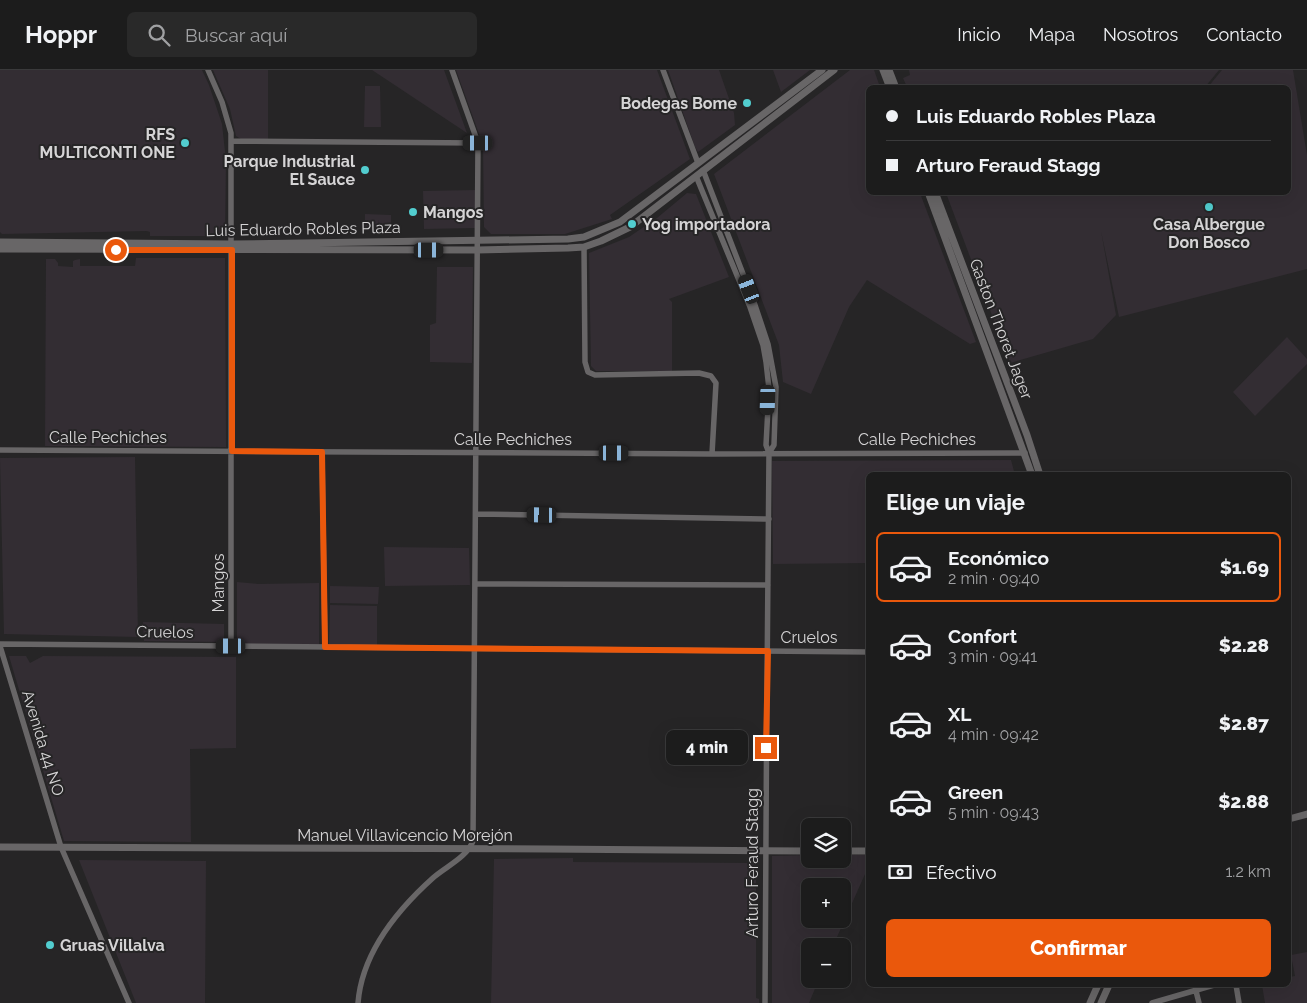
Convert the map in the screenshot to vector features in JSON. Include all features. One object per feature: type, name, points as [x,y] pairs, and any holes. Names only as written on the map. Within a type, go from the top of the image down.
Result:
[{"type":"street","name":"Mangos","points":[[208,70],[222,102],[231,133],[231,646]]},
{"type":"street","points":[[358,1003],[370,955],[396,914],[434,876],[470,848],[473,841],[478,143],[452,70]]},
{"type":"street","points":[[663,70],[698,163]]},
{"type":"street","name":"Luis Eduardo Robles Plaza","points":[[0,249],[232,247],[568,239],[590,234],[620,222],[822,70]]},
{"type":"street","name":"Luis Eduardo Robles Plaza","points":[[0,242],[477,250],[584,247],[630,227],[834,70]]},
{"type":"street","points":[[883,70],[889,85]]},
{"type":"street","points":[[889,70],[895,85]]},
{"type":"street","points":[[231,141],[478,143]]},
{"type":"street","name":"Arturo Feraud Stagg","points":[[703,170],[756,305],[770,352],[776,387],[774,445],[769,453]]},
{"type":"street","name":"Arturo Feraud Stagg","points":[[696,176],[750,307],[763,345],[768,376],[766,445],[769,453],[769,519],[765,1003]]},
{"type":"street","name":"Gaston Thoret Jager","points":[[929,195],[1031,472]]},
{"type":"street","name":"Gaston Thoret Jager","points":[[936,195],[1027,435],[1039,472]]},
{"type":"street","points":[[584,247],[585,362],[588,372],[595,375],[699,373],[711,376],[716,384],[712,454]]},
{"type":"street","name":"Calle Pechiches","points":[[0,450],[712,454],[1025,453]]},
{"type":"street","points":[[322,452],[325,647]]},
{"type":"street","points":[[476,514],[769,519]]},
{"type":"street","points":[[475,584],[768,585]]},
{"type":"street","name":"Cruelos","points":[[0,645],[866,652]]},
{"type":"street","name":"Avenida 44 NO","points":[[0,645],[60,848],[129,1003]]},
{"type":"street","points":[[1291,818],[1307,814]]},
{"type":"street","name":"Manuel Villavicencio Morejón","points":[[0,847],[801,851]]},
{"type":"street","points":[[851,851],[866,851]]},
{"type":"street","points":[[1090,1003],[1097,987]]},
{"type":"street","points":[[1101,1003],[1108,987]]},
{"type":"street","points":[[1152,1003],[1207,987]]},
{"type":"street","points":[[1236,987],[1239,1003]]},
{"type":"street","points":[[1196,990],[1199,1003]]},
{"type":"shaded area","points":[[0,70],[202,70],[222,124],[226,161],[225,236],[150,236],[150,232],[147,231],[2,234],[0,232]]},
{"type":"shaded area","points":[[213,70],[268,70],[268,139],[241,139],[236,136],[230,109]]},
{"type":"shaded area","points":[[372,70],[444,70],[467,133]]},
{"type":"shaded area","points":[[456,70],[657,70],[690,159],[610,215],[612,219],[565,234],[491,234],[484,227],[483,145]]},
{"type":"shaded area","points":[[668,70],[719,70],[734,113],[735,125],[698,152],[695,147]]},
{"type":"shaded area","points":[[773,70],[810,70],[781,92]]},
{"type":"shaded area","points":[[850,70],[874,70],[879,85],[866,85],[866,195],[921,195],[976,342],[970,344],[867,280],[849,307],[811,394],[783,382],[779,345],[714,174]]},
{"type":"shaded area","points":[[909,70],[1219,70],[1207,85],[906,85],[903,78],[910,75]]},
{"type":"shaded area","points":[[1222,70],[1293,70],[1307,155],[1307,269],[1119,317],[1101,231],[1116,315],[1093,339],[1010,363],[947,195],[1120,195],[1117,199],[1120,195],[1291,195],[1291,85],[1210,85]]},
{"type":"shaded area","points":[[365,86],[380,86],[381,127],[364,127]]},
{"type":"shaded area","points":[[475,190],[475,228],[424,229],[423,191]]},
{"type":"shaded area","points":[[687,193],[696,194],[729,277],[669,299],[672,302],[672,371],[596,371],[591,366],[589,253],[629,237],[657,218]]},
{"type":"shaded area","points":[[365,214],[391,215],[391,229],[379,229],[379,220],[378,227],[365,227]]},
{"type":"shaded area","points":[[136,258],[225,258],[226,447],[45,446],[46,259],[55,259],[58,266],[73,267],[73,261],[80,259],[80,266],[135,266]]},
{"type":"shaded area","points":[[437,267],[473,267],[472,363],[430,362],[430,325],[436,323]]},
{"type":"shaded area","points":[[1287,337],[1307,359],[1307,364],[1255,416],[1233,392]]},
{"type":"shaded area","points":[[135,457],[138,637],[4,634],[0,458]]},
{"type":"shaded area","points":[[1011,460],[1014,472],[866,472],[866,563],[773,564],[772,461]]},
{"type":"shaded area","points":[[384,547],[469,548],[470,585],[385,586]]},
{"type":"shaded area","points":[[237,582],[258,584],[319,583],[319,645],[237,644]]},
{"type":"shaded area","points":[[330,586],[379,587],[378,604],[330,603]]},
{"type":"shaded area","points":[[330,605],[377,606],[377,645],[329,645]]},
{"type":"shaded area","points":[[143,622],[224,624],[224,642],[144,641]]},
{"type":"shaded area","points":[[9,656],[26,656],[30,663],[43,656],[236,657],[236,748],[190,749],[191,842],[64,841]]},
{"type":"shaded area","points":[[801,855],[801,868],[851,868],[851,855],[866,855],[866,872],[851,906],[851,878],[801,878],[801,928],[841,928],[837,938],[801,938],[801,988],[815,988],[809,1003],[772,1003],[772,856]]},
{"type":"shaded area","points":[[573,858],[573,862],[756,863],[756,998],[759,999],[759,1003],[491,1003],[494,859]]},
{"type":"shaded area","points":[[79,860],[206,861],[205,1003],[136,1003]]},
{"type":"shaded area","points":[[1307,952],[1307,1003],[1265,1003],[1262,987],[1291,987],[1291,977],[1295,976],[1291,955]]},
{"type":"place","name":"Bodegas Bome","points":[[747,103]]},
{"type":"place","name":"RFS MULTICONTI ONE","points":[[185,143]]},
{"type":"place","name":"Parque Industrial El Sauce","points":[[365,170]]},
{"type":"place","name":"Casa Albergue Don Bosco","points":[[1209,207]]},
{"type":"place","name":"Mangos","points":[[413,212]]},
{"type":"place","name":"Yog importadora","points":[[632,224]]},
{"type":"place","name":"Gruas Villalva","points":[[50,945]]},
{"type":"route","points":[[116,250],[232,250],[232,451],[322,452],[325,647],[768,651],[766,748]]}]
